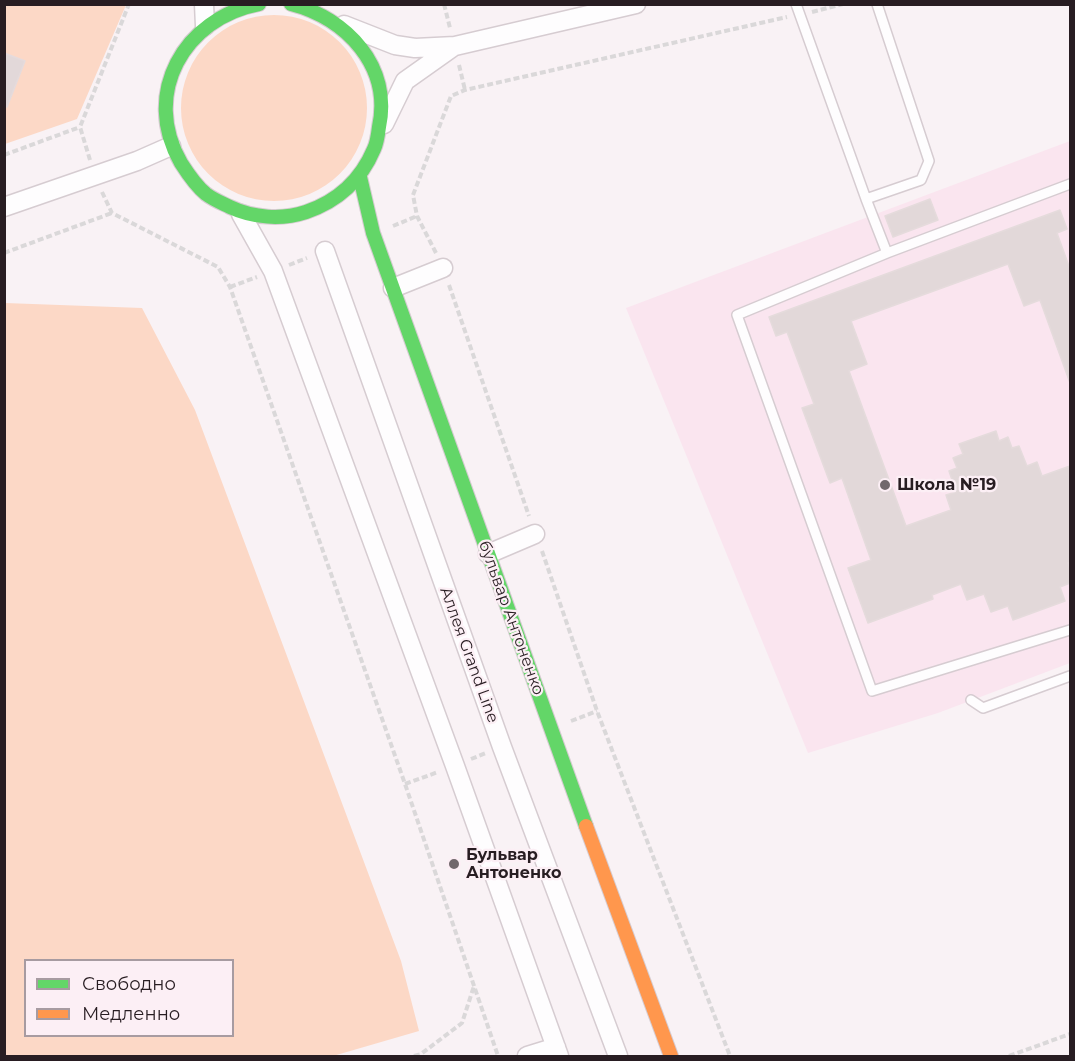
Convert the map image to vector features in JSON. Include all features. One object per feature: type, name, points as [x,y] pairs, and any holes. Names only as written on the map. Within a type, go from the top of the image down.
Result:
[{"type":"street","points":[[204,4],[206,26]]},
{"type":"street","points":[[259,4],[239,8],[206,26],[187,45],[174,68],[166,94],[166,120],[171,146],[187,176],[211,199],[241,214],[273,219],[306,214],[336,200],[360,177],[373,155],[380,131],[405,81],[455,46]]},
{"type":"street","points":[[291,4],[309,8],[338,23],[395,45],[415,48],[455,46],[636,4]]},
{"type":"street","points":[[338,23],[361,46],[370,60],[379,83],[382,107],[380,131]]},
{"type":"street","points":[[4,207],[95,176],[171,146]]},
{"type":"street","name":"бульвар Антоненко","points":[[360,177],[374,233],[393,288],[671,1056]]},
{"type":"street","points":[[241,214],[273,271],[455,765],[557,1052],[527,1056]]},
{"type":"street","name":"Аллея Grand Line","points":[[325,251],[502,747],[618,1056]]},
{"type":"street","points":[[393,288],[443,268]]},
{"type":"street","points":[[488,554],[535,534]]},
{"type":"lane","points":[[796,4],[887,253]]},
{"type":"lane","points":[[866,199],[921,180],[929,161],[877,4]]},
{"type":"lane","points":[[1071,184],[887,253],[737,315],[872,691],[1071,630]]},
{"type":"lane","points":[[971,700],[983,708],[1071,676]]},
{"type":"path","points":[[129,4],[80,127],[95,176],[112,213],[218,267],[230,287],[498,1056]]},
{"type":"path","points":[[730,1056],[597,711],[443,268],[417,216],[413,195],[451,96],[465,90],[843,4]]},
{"type":"path","points":[[4,155],[80,127]]},
{"type":"path","points":[[4,253],[112,213]]},
{"type":"path","points":[[414,1056],[421,1054],[462,1023],[474,985]]},
{"type":"path","points":[[1009,1056],[1071,1034]]},
{"type":"shaded area","points":[[4,5],[126,5],[77,119],[5,144]]},
{"type":"shaded area","points":[[274,15],[292,16],[310,22],[326,30],[340,42],[352,56],[360,72],[366,90],[366,126],[360,144],[352,160],[340,174],[326,186],[310,194],[292,200],[274,201],[256,200],[238,194],[222,186],[208,174],[196,160],[188,144],[182,126],[181,108],[182,90],[188,72],[196,56],[208,42],[222,30],[238,22],[256,16]]},
{"type":"shaded area","name":"Школа №19","points":[[1070,141],[1070,663],[938,713],[808,753],[626,308]]},
{"type":"shaded area","points":[[5,303],[142,308],[195,410],[401,961],[419,1031],[333,1056],[5,1056]]},
{"type":"building","points":[[4,53],[25,61],[7,107],[4,106]]},
{"type":"building","points":[[930,199],[938,220],[893,237],[885,216]]},
{"type":"building","points":[[1060,210],[1067,229],[1057,233],[1070,269],[1070,383],[1040,300],[1024,306],[1008,264],[851,321],[867,364],[849,371],[906,526],[951,510],[946,495],[956,492],[949,471],[957,468],[953,458],[963,454],[959,444],[996,431],[999,441],[1008,437],[1012,448],[1019,446],[1027,466],[1037,462],[1042,476],[1070,466],[1070,562],[1068,563],[1070,583],[1060,587],[1065,601],[1013,620],[1008,606],[991,612],[984,594],[967,600],[961,584],[932,595],[933,599],[868,623],[848,568],[871,560],[842,478],[830,483],[802,408],[814,404],[787,332],[776,336],[769,317]]},
{"type":"traffic: fast","points":[[259,4],[232,12],[210,25],[191,42],[177,63],[168,86],[166,111],[170,137],[181,163],[202,191],[239,211],[258,216],[277,217],[297,215],[318,207],[338,195],[355,180],[375,147],[381,105],[379,84],[372,65],[361,48],[347,33],[330,21],[291,4]]},
{"type":"traffic: fast","points":[[360,177],[373,233],[586,826]]},
{"type":"traffic: slow","points":[[586,826],[671,1056]]},
{"type":"place","name":"Школа №19","points":[[885,485]]},
{"type":"place","name":"Бульвар Антоненко","points":[[454,864]]}]
